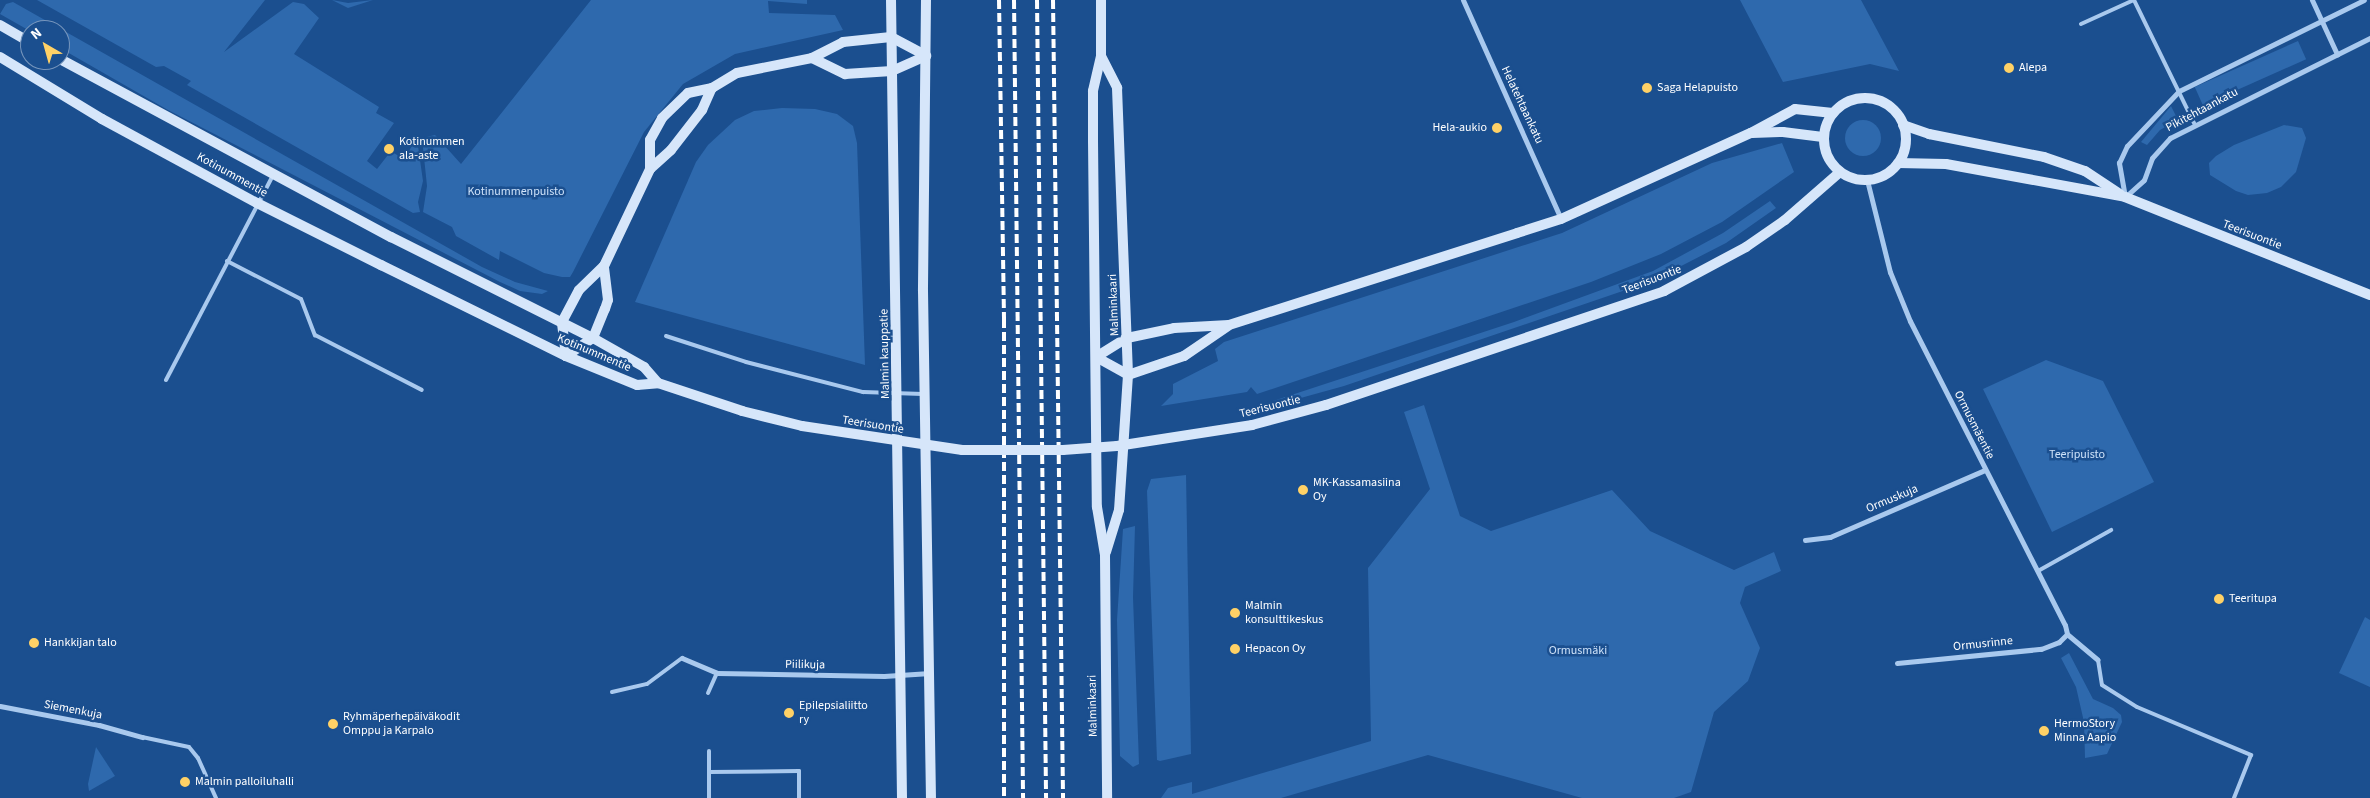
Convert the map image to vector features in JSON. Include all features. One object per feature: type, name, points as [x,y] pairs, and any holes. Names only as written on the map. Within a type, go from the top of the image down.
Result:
[{"type":"main road","name":"Malmin kauppatie","points":[[891,0],[890,37],[898,393],[902,798]]},
{"type":"main road","points":[[926,0],[922,291],[931,798]]},
{"type":"main road","name":"Malminkaari","points":[[1101,0],[1101,56],[1093,91],[1097,507],[1105,555],[1107,798]]},
{"type":"main road","points":[[0,25],[20,36]]},
{"type":"main road","points":[[650,169],[650,140],[662,118],[688,93],[712,88],[737,73],[812,58],[843,42],[890,37],[926,56]]},
{"type":"main road","points":[[812,58],[845,74],[892,71],[926,56]]},
{"type":"main road","name":"Malminkaari","points":[[1101,56],[1117,88],[1128,374],[1119,510],[1105,555]]},
{"type":"main road","name":"Kotinummentie","points":[[0,57],[102,119],[257,203],[566,356],[637,385],[658,383]]},
{"type":"main road","name":"Kotinummentie","points":[[70,64],[273,176],[593,338],[644,367],[658,383]]},
{"type":"main road","points":[[604,266],[608,300],[593,338],[566,356],[562,322],[579,290],[604,266],[650,169],[671,150],[702,110],[712,88]]},
{"type":"main road","points":[[1872,99],[1888,105],[1903,126],[1904,149],[1898,163],[1884,175],[1867,180],[1840,172],[1826,153],[1824,137],[1833,113],[1847,102],[1872,99]]},
{"type":"main road","points":[[1096,357],[1127,338],[1174,328],[1229,325],[1561,219],[1751,133],[1795,109],[1833,113]]},
{"type":"main road","name":"Teerisuontie","points":[[1903,126],[1929,134],[2044,157],[2085,171],[2125,197],[2370,295]]},
{"type":"main road","points":[[1751,133],[1783,132],[1824,137]]},
{"type":"main road","name":"Teerisuontie","points":[[1898,163],[1946,164],[2125,197]]},
{"type":"main road","name":"Teerisuontie","points":[[658,383],[742,411],[802,426],[962,450],[1063,450],[1117,446],[1252,425],[1364,393],[1664,291],[1746,248],[1785,220],[1840,172]]},
{"type":"main road","points":[[1096,357],[1128,374],[1184,356],[1229,325]]},
{"type":"street","name":"Helatehtaankatu","points":[[1462,0],[1561,219]]},
{"type":"street","points":[[2312,0],[2337,54]]},
{"type":"street","name":"Pikitehtaankatu","points":[[2125,197],[2119,163],[2127,146],[2179,91],[2364,0]]},
{"type":"street","name":"Pikitehtaankatu","points":[[2125,197],[2144,180],[2160,146],[2194,123],[2370,38]]},
{"type":"street","name":"Ormusmäentie","points":[[1867,180],[1890,272],[1907,313],[1985,470],[2065,624],[2067,634],[2098,660]]},
{"type":"street","name":"Ormuskuja","points":[[1805,540],[1830,536],[1985,470]]},
{"type":"street","name":"Ormusrinne","points":[[1898,663],[2041,648],[2059,642],[2067,634]]},
{"type":"street","name":"Piilikuja","points":[[682,658],[717,674],[930,673]]},
{"type":"street","name":"Siemenkuja","points":[[0,706],[99,725],[142,737]]},
{"type":"lane","points":[[2081,24],[2134,0],[2194,123]]},
{"type":"lane","points":[[166,380],[257,203],[273,176]]},
{"type":"lane","points":[[227,261],[301,299],[315,335],[422,390]]},
{"type":"lane","points":[[666,336],[746,362],[863,392],[925,394]]},
{"type":"lane","points":[[2038,571],[2111,530]]},
{"type":"lane","points":[[612,692],[647,684],[682,658]]},
{"type":"lane","points":[[2098,660],[2102,685],[2137,707],[2252,755],[2234,798]]},
{"type":"lane","points":[[708,693],[717,674]]},
{"type":"lane","points":[[142,737],[189,747],[198,758],[216,798]]},
{"type":"lane","points":[[709,751],[709,798]]},
{"type":"lane","points":[[709,772],[799,771],[799,798]]},
{"type":"green space","points":[[37,0],[265,0],[224,52],[293,2],[304,4],[319,18],[294,54],[379,107],[376,113],[394,123],[367,161],[377,169],[391,151],[403,159],[417,139],[423,181],[418,202],[420,212],[413,213],[187,85],[191,81],[164,66],[156,67]]},
{"type":"green space","points":[[332,0],[348,3],[373,0],[348,8]]},
{"type":"green space","name":"Kotinummenpuisto","points":[[591,0],[807,0],[807,4],[768,1],[769,13],[835,15],[843,30],[735,54],[683,84],[644,132],[573,272],[570,277],[562,277],[544,273],[500,251],[499,260],[456,236],[452,227],[423,212],[427,186],[422,138],[435,135],[461,164]]},
{"type":"green space","points":[[1740,0],[1861,0],[1899,71],[1870,64],[1783,82]]},
{"type":"green space","points":[[13,2],[45,20],[20,20],[20,25],[0,14],[6,4]]},
{"type":"green space","points":[[70,34],[482,267],[515,282],[548,291],[542,294],[520,291],[500,282],[168,110],[70,54]]},
{"type":"green space","points":[[2298,41],[2306,59],[2203,105],[2195,87]]},
{"type":"green space","points":[[2171,106],[2178,120],[2160,130],[2147,145],[2141,142]]},
{"type":"green space","points":[[782,108],[815,109],[837,114],[853,126],[857,143],[865,365],[635,302],[696,162],[708,145],[735,120],[754,111]]},
{"type":"green space","points":[[1863,120],[1870,121],[1876,125],[1880,131],[1880,145],[1876,151],[1870,155],[1863,156],[1856,155],[1850,151],[1846,145],[1845,138],[1846,131],[1850,125],[1856,121]]},
{"type":"green space","points":[[2284,125],[2302,128],[2306,138],[2296,172],[2281,187],[2267,193],[2248,195],[2236,191],[2210,175],[2209,163],[2216,156],[2234,145]]},
{"type":"green space","points":[[1782,143],[1794,172],[1722,222],[1661,254],[1591,282],[1257,394],[1251,387],[1247,392],[1161,406],[1173,394],[1173,384],[1218,361],[1215,349],[1224,342],[1562,233],[1712,163]]},
{"type":"green space","points":[[1770,201],[1776,208],[1726,243],[1652,281],[1344,386],[1268,407],[1267,403],[1514,322],[1653,271],[1723,233]]},
{"type":"green space","name":"Teeripuisto","points":[[2046,360],[2103,381],[2154,482],[2052,532],[1983,389]]},
{"type":"green space","name":"Ormusmäki","points":[[1424,405],[1460,516],[1491,531],[1612,490],[1650,531],[1734,570],[1774,552],[1781,571],[1745,587],[1740,603],[1760,648],[1748,681],[1714,712],[1691,792],[1674,798],[1582,798],[1428,755],[1281,798],[1161,798],[1168,788],[1192,782],[1192,794],[1371,741],[1368,568],[1430,489],[1404,412]]},
{"type":"green space","points":[[1186,475],[1191,754],[1160,761],[1157,760],[1147,491],[1151,479]]},
{"type":"green space","points":[[1135,526],[1133,597],[1139,764],[1133,767],[1120,756],[1117,620],[1123,529]]},
{"type":"green space","points":[[2365,617],[2370,620],[2370,687],[2339,673]]},
{"type":"green space","points":[[2069,653],[2093,699],[2113,708],[2121,715],[2122,722],[2107,754],[2085,758],[2084,722],[2076,687],[2061,658]]},
{"type":"green space","points":[[96,747],[115,776],[89,791],[88,784]]},
{"type":"railway","points":[[999,0],[1004,319],[1004,798]]},
{"type":"railway","points":[[1014,0],[1023,798]]},
{"type":"railway","points":[[1037,0],[1046,798]]},
{"type":"railway","points":[[1053,0],[1063,798]]},
{"type":"place","name":"Alepa","points":[[2009,68]]},
{"type":"place","name":"Saga Helapuisto","points":[[1647,88]]},
{"type":"place","name":"Hela-aukio","points":[[1497,128]]},
{"type":"place","name":"Kotinummen ala-aste","points":[[389,149]]},
{"type":"place","name":"MK-Kassamasiina Oy","points":[[1303,490]]},
{"type":"place","name":"Teeritupa","points":[[2219,599]]},
{"type":"place","name":"Malmin konsulttikeskus","points":[[1235,613]]},
{"type":"place","name":"Hankkijan talo","points":[[34,643]]},
{"type":"place","name":"Hepacon Oy","points":[[1235,649]]},
{"type":"place","name":"Epilepsialiitto ry","points":[[789,713]]},
{"type":"place","name":"Ryhmäperhepäiväkodit Omppu ja Karpalo","points":[[333,724]]},
{"type":"place","name":"HermoStory Minna Aapio","points":[[2044,731]]},
{"type":"place","name":"Malmin palloiluhalli","points":[[185,782]]}]
